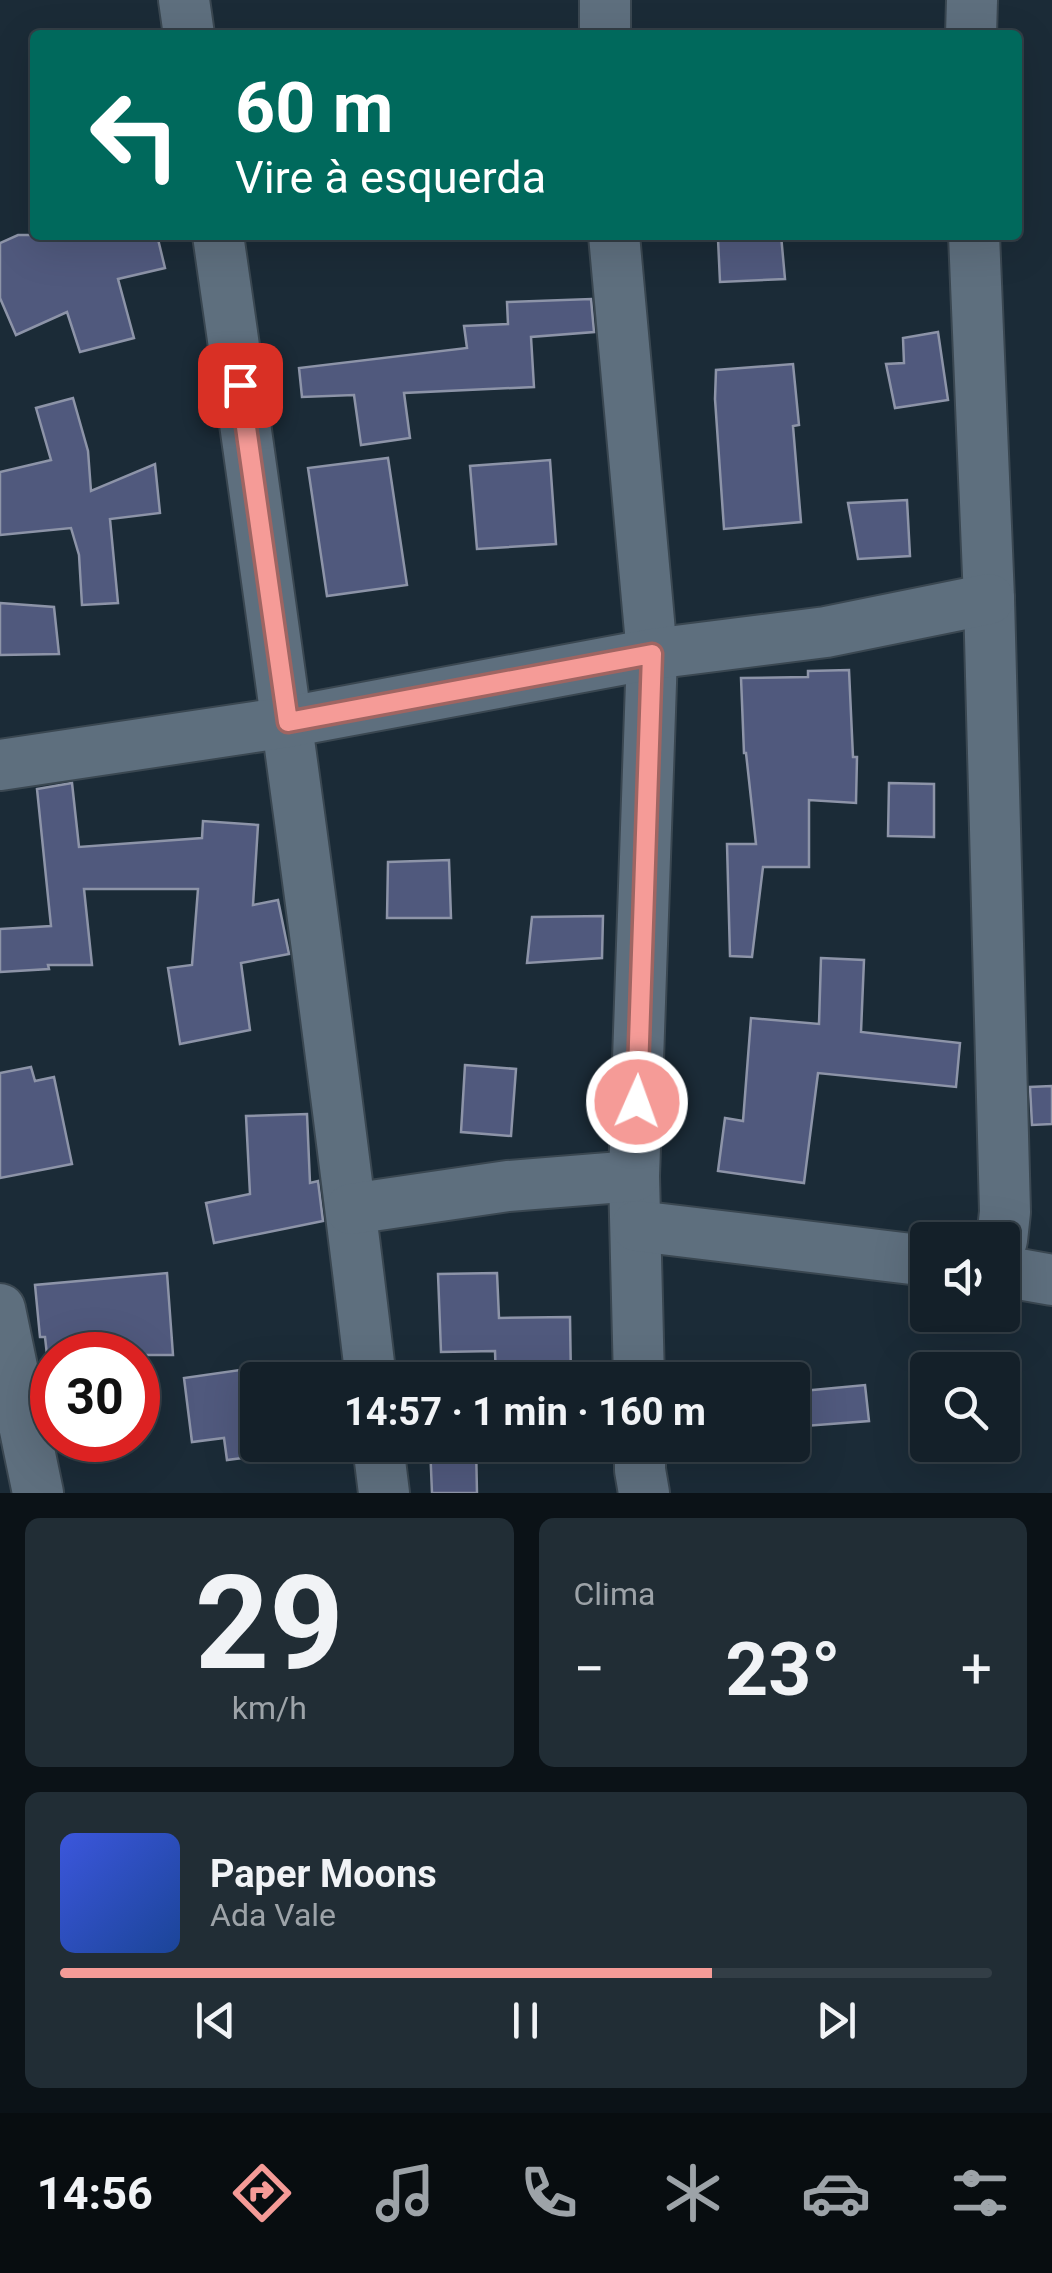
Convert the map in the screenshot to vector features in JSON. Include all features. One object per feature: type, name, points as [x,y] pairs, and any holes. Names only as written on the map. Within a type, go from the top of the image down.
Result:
[{"type":"street","points":[[184,0],[189,30]]},
{"type":"street","points":[[604,30],[605,0]]},
{"type":"street","points":[[971,30],[972,0]]},
{"type":"street","points":[[219,240],[288,722],[369,1362]]},
{"type":"street","points":[[614,240],[652,654],[634,1176],[639,1362]]},
{"type":"street","points":[[974,240],[989,599],[1004,1222]]},
{"type":"street","points":[[0,765],[288,722],[652,654],[826,632],[989,599]]},
{"type":"street","points":[[351,1209],[508,1186],[634,1176]]},
{"type":"street","points":[[637,1226],[910,1259]]},
{"type":"street","points":[[1020,1274],[1052,1280]]},
{"type":"street","points":[[0,1310],[38,1493]]},
{"type":"street","points":[[380,1462],[384,1493]]},
{"type":"street","points":[[640,1462],[644,1493]]},
{"type":"building","points":[[18,235],[30,235],[30,240],[158,240],[165,268],[118,279],[134,338],[80,352],[67,312],[16,335],[0,298],[0,243]]},
{"type":"building","points":[[718,240],[781,240],[785,279],[720,282]]},
{"type":"building","points":[[591,299],[594,332],[531,337],[534,387],[404,393],[410,438],[361,445],[354,395],[302,397],[299,368],[467,348],[464,326],[508,324],[507,302]]},
{"type":"building","points":[[938,332],[948,400],[895,408],[886,364],[904,363],[903,338]]},
{"type":"building","points":[[793,364],[799,425],[793,426],[801,522],[724,529],[716,370]]},
{"type":"building","points":[[73,398],[88,451],[91,491],[155,464],[160,513],[110,519],[118,603],[82,605],[79,555],[71,528],[0,535],[0,472],[51,460],[36,408]]},
{"type":"building","points":[[388,458],[407,585],[327,596],[308,468]]},
{"type":"building","points":[[550,460],[556,544],[477,549],[470,466]]},
{"type":"building","points":[[907,500],[910,556],[858,559],[848,503]]},
{"type":"building","points":[[0,603],[54,607],[59,654],[0,655]]},
{"type":"building","points":[[849,670],[853,757],[857,757],[856,803],[809,800],[809,867],[763,867],[752,957],[730,956],[727,844],[756,844],[744,753],[741,678],[808,677],[808,671]]},
{"type":"building","points":[[72,783],[79,847],[202,838],[203,821],[258,825],[253,905],[278,900],[289,954],[241,963],[250,1030],[180,1044],[168,968],[192,965],[198,889],[84,889],[92,965],[48,965],[49,969],[0,972],[0,929],[51,926],[37,789]]},
{"type":"building","points":[[889,783],[934,784],[934,837],[888,836]]},
{"type":"building","points":[[449,860],[451,918],[387,918],[388,862]]},
{"type":"building","points":[[603,916],[602,958],[527,963],[532,917]]},
{"type":"building","points":[[821,958],[864,960],[861,1032],[960,1043],[956,1087],[818,1073],[804,1183],[718,1171],[725,1118],[743,1121],[751,1018],[819,1024]]},
{"type":"building","points":[[465,1065],[516,1069],[511,1136],[461,1132]]},
{"type":"building","points":[[31,1067],[35,1081],[54,1077],[72,1164],[0,1178],[0,1073]]},
{"type":"building","points":[[1052,1086],[1052,1124],[1032,1125],[1030,1087]]},
{"type":"building","points":[[307,1114],[310,1183],[318,1181],[323,1221],[214,1243],[206,1203],[250,1194],[246,1116]]},
{"type":"building","points":[[167,1273],[173,1355],[160,1355],[160,1332],[40,1332],[35,1285]]},
{"type":"building","points":[[497,1273],[499,1318],[570,1317],[571,1362],[495,1362],[495,1351],[441,1352],[438,1274]]},
{"type":"building","points":[[240,1370],[240,1458],[227,1460],[224,1438],[192,1442],[184,1378]]},
{"type":"building","points":[[865,1385],[869,1421],[810,1426],[810,1390]]},
{"type":"building","points":[[431,1462],[476,1462],[477,1493],[432,1493]]},
{"type":"route","points":[[240,385],[288,722],[652,654],[637,1102]]}]
